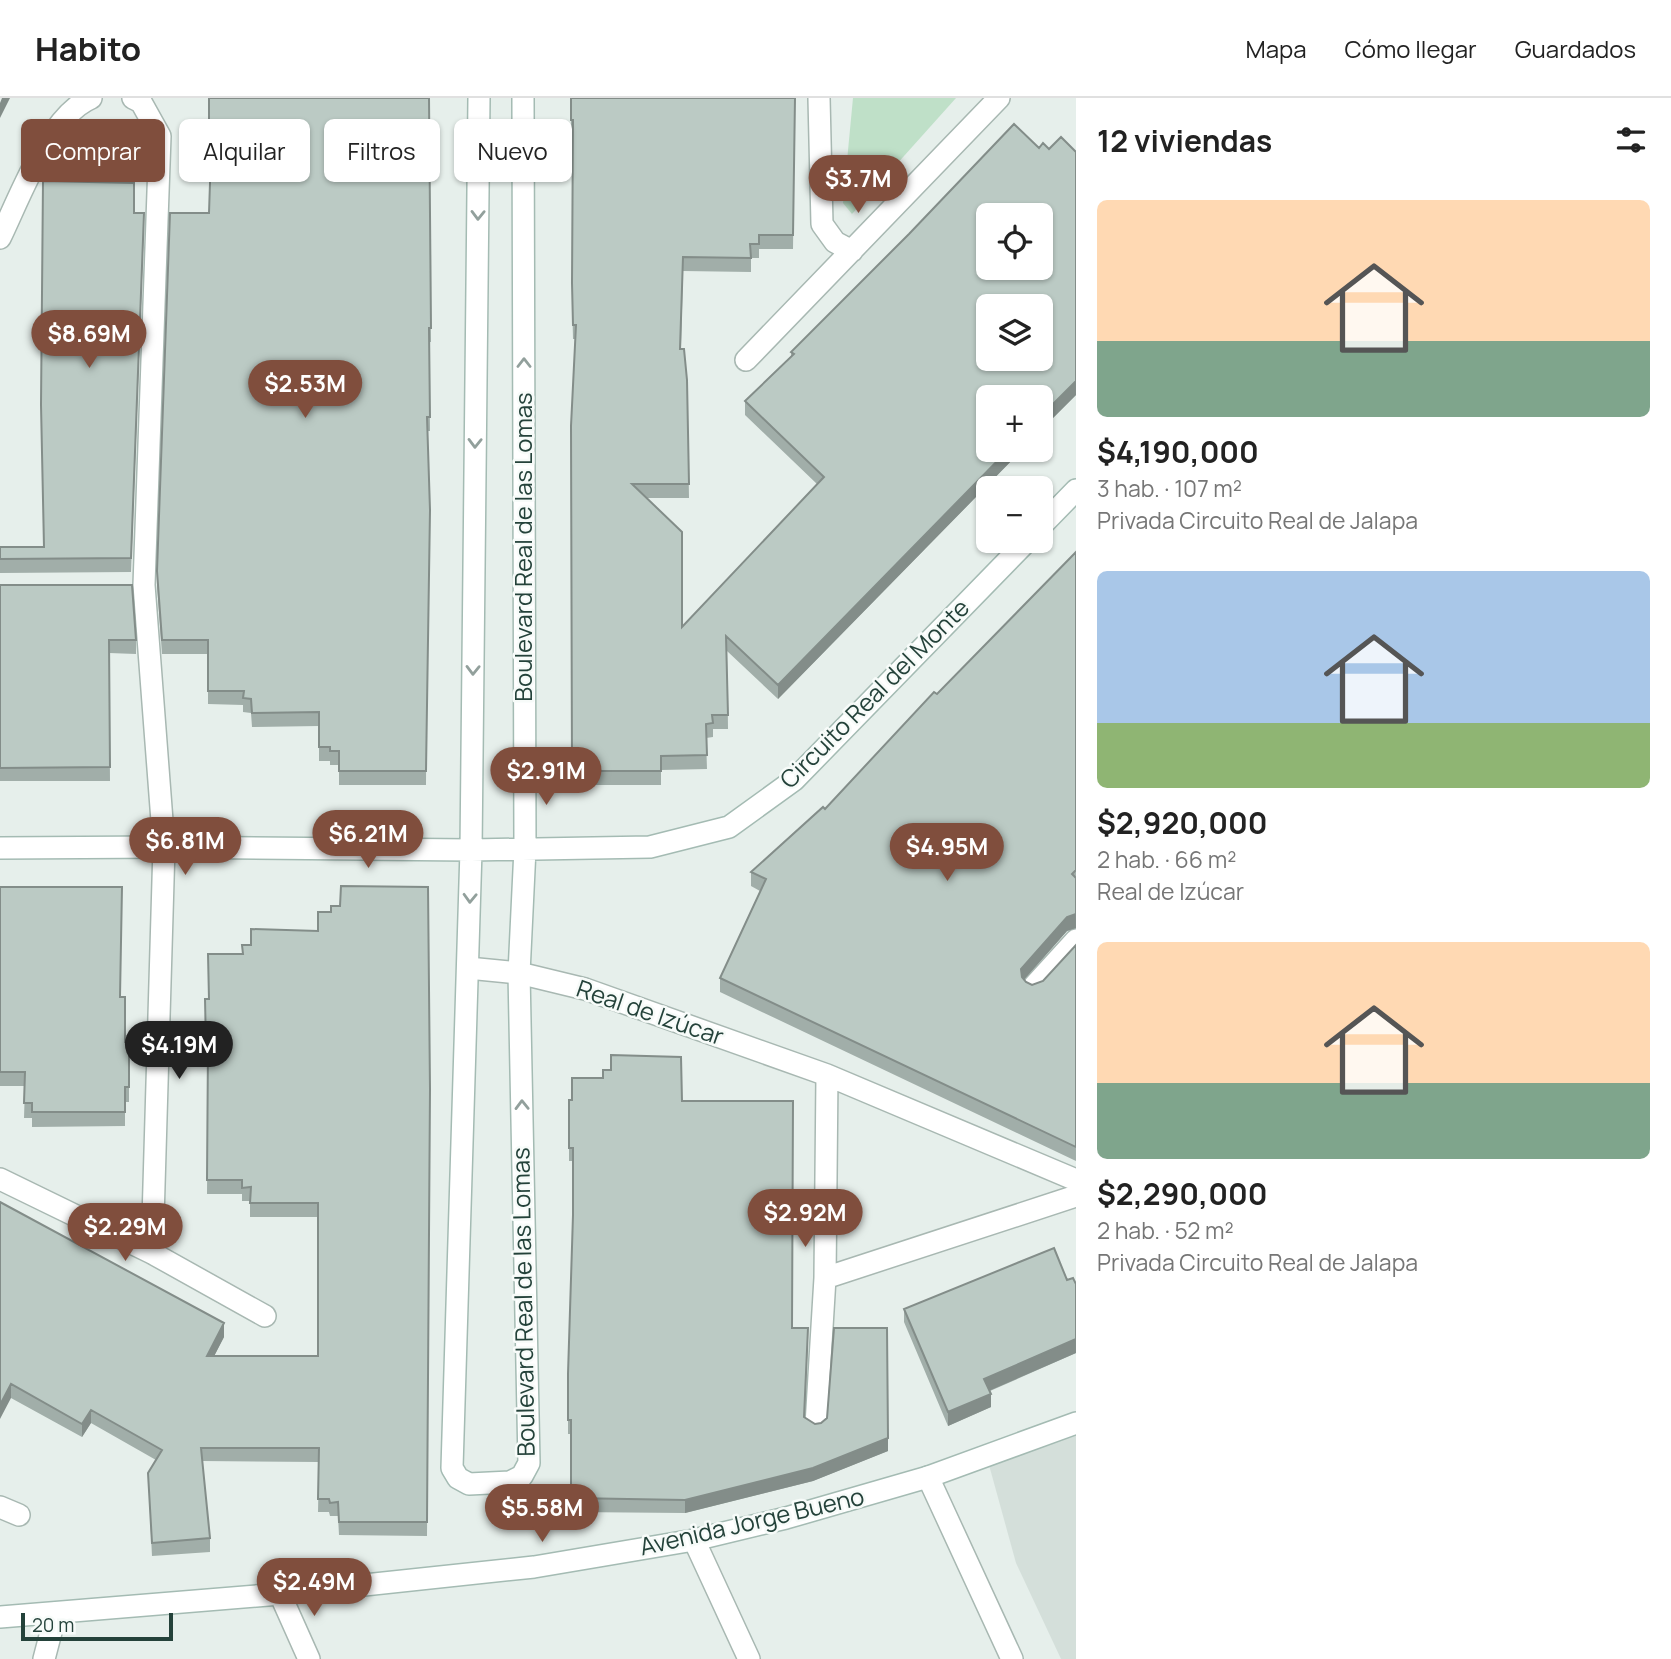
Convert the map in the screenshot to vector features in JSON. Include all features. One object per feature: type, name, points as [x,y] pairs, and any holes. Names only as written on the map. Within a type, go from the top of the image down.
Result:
[{"type":"street","points":[[0,238],[49,138],[78,104],[90,98]]},
{"type":"street","points":[[133,98],[141,102],[160,136],[144,585],[164,847],[152,1252]]},
{"type":"street","name":"Boulevard Real de las Lomas","points":[[479,98],[471,850],[452,1468],[458,1478],[469,1484],[510,1482],[522,1476],[529,1463],[519,973],[525,849],[523,98]]},
{"type":"street","points":[[819,98],[822,224],[835,242],[852,251]]},
{"type":"street","points":[[746,360],[999,98]]},
{"type":"street","points":[[1053,514],[1076,490]]},
{"type":"street","name":"Circuito Real del Monte","points":[[0,848],[471,850],[650,847],[729,827],[794,780],[1015,553]]},
{"type":"street","points":[[118,585],[144,585]]},
{"type":"street","points":[[1034,986],[1076,940]]},
{"type":"street","name":"Real de Izúcar","points":[[468,968],[519,973],[585,989],[827,1075],[1076,1180]]},
{"type":"street","points":[[817,1425],[825,1278],[827,1075]]},
{"type":"street","points":[[0,1179],[152,1252],[265,1316]]},
{"type":"street","points":[[825,1278],[1076,1196]]},
{"type":"street","name":"Avenida Jorge Bueno","points":[[0,1617],[280,1594],[534,1567],[694,1540],[786,1518],[928,1477],[1076,1423]]},
{"type":"street","points":[[928,1477],[1012,1659]]},
{"type":"street","points":[[694,1540],[749,1659]]},
{"type":"street","points":[[280,1594],[309,1659]]},
{"type":"street","points":[[44,1659],[55,1613]]},
{"type":"shaded area","points":[[1076,1420],[1076,1659],[1061,1659],[1016,1563],[986,1454]]},
{"type":"green space","points":[[853,98],[956,98],[852,214],[843,203]]},
{"type":"building","points":[[209,98],[429,98],[429,119],[324,119],[324,182],[430,182],[430,417],[427,417],[430,510],[426,771],[339,771],[339,751],[330,751],[330,747],[319,747],[319,712],[252,713],[251,699],[243,698],[244,691],[208,691],[208,640],[162,640],[157,571],[170,213],[209,213],[210,182],[310,182],[310,119],[209,119]]},
{"type":"building","points":[[571,98],[795,98],[793,235],[759,235],[759,244],[750,244],[751,258],[683,257],[680,349],[684,349],[687,380],[689,484],[632,484],[682,532],[682,627],[824,477],[745,401],[794,354],[791,352],[1014,124],[1039,148],[1043,143],[1049,149],[1061,137],[1076,152],[1076,381],[1053,404],[1053,385],[976,385],[976,462],[996,462],[983,476],[976,476],[976,483],[778,685],[726,636],[728,715],[712,715],[713,723],[706,724],[707,755],[661,756],[661,771],[572,771],[571,426],[576,325],[573,325],[572,283]]},
{"type":"building","points":[[43,182],[134,183],[134,213],[144,213],[131,558],[0,559],[0,547],[44,547],[41,405]]},
{"type":"building","points":[[1076,552],[1076,870],[1072,874],[1076,878],[1076,914],[1067,917],[1021,969],[1026,982],[1032,985],[1043,981],[1076,945],[1076,1147],[720,978],[766,879],[751,872],[823,807],[825,809],[934,692],[937,694]]},
{"type":"building","points":[[0,585],[132,585],[136,640],[109,640],[110,767],[0,768]]},
{"type":"building","points":[[341,886],[428,887],[430,1089],[427,1522],[339,1522],[338,1502],[330,1503],[329,1499],[318,1499],[319,1448],[201,1448],[210,1538],[152,1543],[148,1473],[162,1450],[91,1410],[82,1424],[11,1384],[0,1405],[0,1202],[224,1323],[207,1356],[318,1356],[318,1203],[250,1203],[251,1187],[242,1188],[242,1180],[207,1180],[208,1046],[205,999],[209,999],[208,954],[243,954],[242,945],[251,945],[251,929],[318,931],[318,912],[331,912],[331,906],[340,906]]},
{"type":"building","points":[[0,887],[122,887],[120,997],[125,997],[125,1042],[129,1042],[129,1087],[125,1087],[125,1112],[32,1112],[32,1103],[24,1103],[25,1072],[0,1072]]},
{"type":"building","points":[[611,1055],[681,1057],[682,1101],[793,1101],[792,1328],[808,1328],[804,1417],[815,1424],[827,1418],[834,1328],[887,1328],[888,1438],[813,1468],[685,1500],[571,1498],[568,1374],[573,1148],[569,1148],[569,1100],[572,1100],[572,1078],[603,1078],[603,1070],[611,1070]]},
{"type":"building","points":[[1054,1248],[1067,1280],[1073,1278],[1076,1284],[1076,1339],[984,1379],[991,1394],[948,1412],[904,1309]]}]
